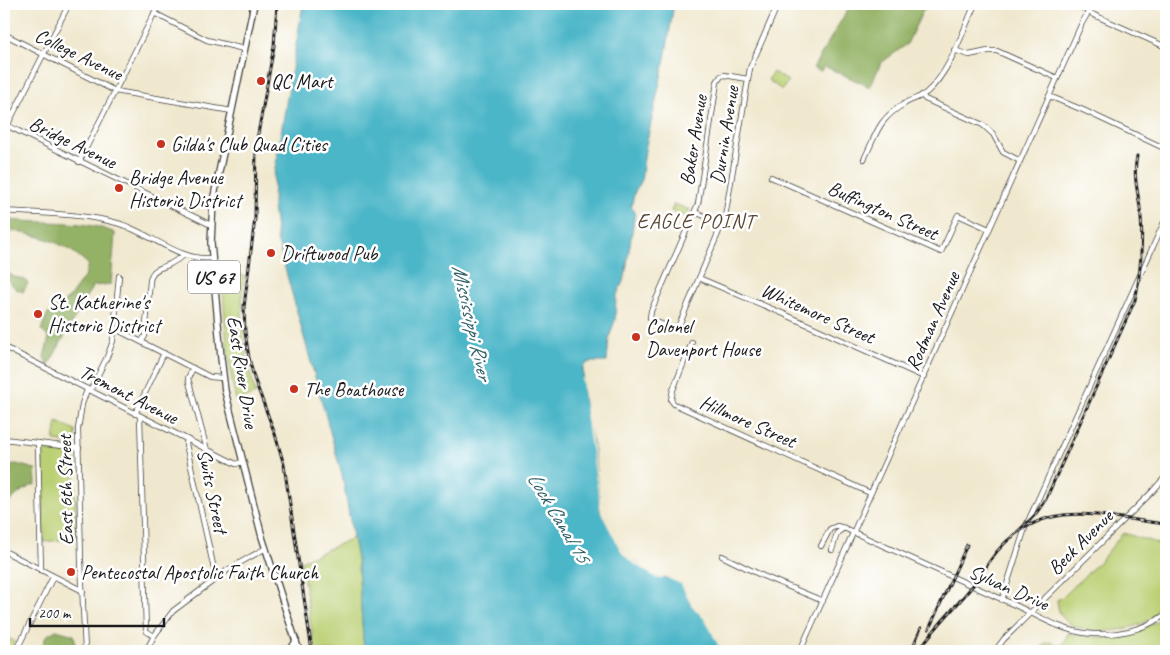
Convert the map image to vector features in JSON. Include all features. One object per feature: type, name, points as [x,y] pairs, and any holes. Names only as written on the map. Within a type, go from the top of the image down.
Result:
[{"type":"main road","name":"East River Drive","points":[[254,4],[213,202],[211,226],[212,258],[223,378],[242,462],[266,548],[299,651]]},
{"type":"main road","points":[[290,651],[296,641]]},
{"type":"street","points":[[4,132],[5,124],[69,4]]},
{"type":"street","points":[[79,162],[159,4]]},
{"type":"street","name":"Durnin Avenue","points":[[650,318],[673,329],[676,328],[723,224],[748,79],[754,58],[778,4]]},
{"type":"street","points":[[864,159],[881,122],[903,104],[928,92],[936,81],[954,50],[975,4]]},
{"type":"street","points":[[1075,4],[1166,47]]},
{"type":"street","name":"Rodman Avenue","points":[[800,651],[1057,78],[1082,23],[1093,4]]},
{"type":"street","points":[[154,13],[207,40],[244,49]]},
{"type":"street","name":"College Avenue","points":[[4,34],[115,90],[232,111]]},
{"type":"street","points":[[954,50],[969,55],[997,51],[1057,78]]},
{"type":"street","name":"Baker Avenue","points":[[650,318],[651,311],[696,212],[718,79],[724,75],[748,79]]},
{"type":"street","points":[[922,96],[983,125],[993,134],[1003,152],[1020,161]]},
{"type":"street","points":[[1049,96],[1084,110],[1166,149]]},
{"type":"street","name":"Bridge Avenue","points":[[5,124],[211,226]]},
{"type":"street","name":"Buffington Street","points":[[771,177],[941,252],[958,215],[989,230]]},
{"type":"street","points":[[4,211],[76,216],[116,223],[140,232],[184,255],[201,260],[212,258]]},
{"type":"street","points":[[696,212],[723,224]]},
{"type":"street","points":[[1002,600],[1025,528],[1166,218]]},
{"type":"street","points":[[142,341],[145,336],[151,276],[156,269],[184,255]]},
{"type":"street","name":"East 6th Street","points":[[86,651],[79,423],[88,390],[107,357],[113,341],[119,276]]},
{"type":"street","name":"Whitemore Street","points":[[699,278],[924,377]]},
{"type":"street","points":[[114,328],[210,377],[223,378]]},
{"type":"street","name":"Hillmore Street","points":[[692,342],[673,390],[671,400],[674,404],[870,493]]},
{"type":"street","name":"Tremont Avenue","points":[[4,347],[207,450],[236,464],[242,462]]},
{"type":"street","points":[[154,636],[146,631],[137,415],[164,353]]},
{"type":"street","points":[[192,368],[188,378],[207,450]]},
{"type":"street","points":[[4,440],[79,448]]},
{"type":"street","name":"Swits Street","points":[[187,440],[186,444],[216,578]]},
{"type":"street","points":[[38,443],[41,570]]},
{"type":"street","name":"Beck Avenue","points":[[995,651],[1030,613],[1166,476]]},
{"type":"street","points":[[821,546],[830,528],[837,526],[844,528]]},
{"type":"street","points":[[832,550],[837,533],[844,528]]},
{"type":"street","name":"Sylvan Drive","points":[[844,528],[1071,630],[1101,634],[1128,632],[1155,622],[1166,614]]},
{"type":"street","points":[[146,651],[154,636],[173,611],[216,578],[252,554],[266,548]]},
{"type":"street","points":[[4,551],[83,592]]},
{"type":"street","points":[[722,556],[763,576],[823,600]]},
{"type":"street","points":[[16,651],[54,577]]},
{"type":"green space","points":[[851,4],[926,4],[907,44],[881,63],[870,87],[824,66],[821,71],[813,68]]},
{"type":"green space","points":[[773,72],[788,81],[782,90],[768,80]]},
{"type":"green space","points":[[674,204],[690,210],[687,217],[671,211]]},
{"type":"green space","points":[[4,219],[89,225],[115,233],[111,284],[93,286],[48,366],[44,357],[49,338],[41,330],[47,315],[69,298],[85,276],[88,264],[59,244],[4,229]]},
{"type":"green space","points":[[222,267],[244,276],[242,321],[248,365],[256,394],[236,401],[228,351]]},
{"type":"green space","points":[[4,270],[14,277],[24,279],[28,283],[23,292],[16,289],[4,277]]},
{"type":"green space","points":[[57,422],[76,431],[75,444],[54,441]]},
{"type":"green space","points":[[42,450],[74,454],[77,538],[44,542]]},
{"type":"green space","points":[[16,464],[35,469],[36,484],[17,494],[4,511],[4,466]]},
{"type":"green space","points":[[1123,533],[1166,546],[1166,606],[1151,618],[1132,627],[1098,631],[1076,627],[1068,622],[1060,613],[1057,600],[1064,596],[1102,559]]},
{"type":"green space","points":[[353,538],[358,565],[364,651],[315,651],[301,561]]},
{"type":"green space","points":[[1163,619],[1166,622],[1166,651],[1040,651],[1044,644],[1050,642],[1062,646],[1068,633],[1094,637],[1111,637],[1149,626]]},
{"type":"green space","points":[[56,630],[74,635],[77,651],[70,651],[62,645],[52,651],[42,648],[46,636]]},
{"type":"green space","points":[[4,635],[15,642],[10,651],[4,651]]},
{"type":"water","points":[[303,4],[674,4],[665,59],[645,150],[641,182],[635,191],[631,207],[635,212],[625,277],[616,297],[615,320],[609,338],[607,362],[589,362],[583,367],[584,400],[593,443],[601,513],[626,555],[657,577],[676,579],[682,583],[691,605],[707,620],[722,651],[364,651],[358,565],[342,475],[277,239],[273,206],[274,174]]},
{"type":"pier","points":[[582,378],[584,379],[600,500],[607,520],[623,549],[636,562],[655,574],[682,580],[694,606],[709,620],[714,628],[724,651],[721,651],[706,621],[691,605],[681,584],[665,577],[662,579],[656,578],[630,561],[622,553],[601,513]]},
{"type":"railway","points":[[277,4],[274,46],[256,145],[255,218],[244,307],[245,332],[254,378],[275,434],[284,465],[312,651]]},
{"type":"railway","points":[[1012,537],[1035,515],[1046,499],[1135,300],[1140,271],[1142,237],[1135,173],[1137,156]]},
{"type":"railway","points":[[918,651],[974,584],[1001,547],[1019,531],[1039,521],[1058,516],[1079,514],[1166,524]]},
{"type":"railway","points":[[929,629],[967,545]]},
{"type":"railway","points":[[911,651],[921,628]]},
{"type":"place","name":"QC Mart","points":[[261,81]]},
{"type":"place","name":"Gilda's Club Quad Cities","points":[[161,144]]},
{"type":"place","name":"Bridge Avenue Historic District","points":[[119,188]]},
{"type":"place","name":"Driftwood Pub","points":[[271,253]]},
{"type":"place","name":"St. Katherine's Historic District","points":[[38,314]]},
{"type":"place","name":"Colonel Davenport House","points":[[636,337]]},
{"type":"place","name":"The Boathouse","points":[[294,389]]},
{"type":"place","name":"Pentecostal Apostolic Faith Church","points":[[71,572]]},
{"type":"district","name":"EAGLE POINT","points":[[696,221]]},
{"type":"water label","name":"Mississippi River","points":[[472,322]]},
{"type":"water label","name":"Lock Canal 15","points":[[559,517]]}]
